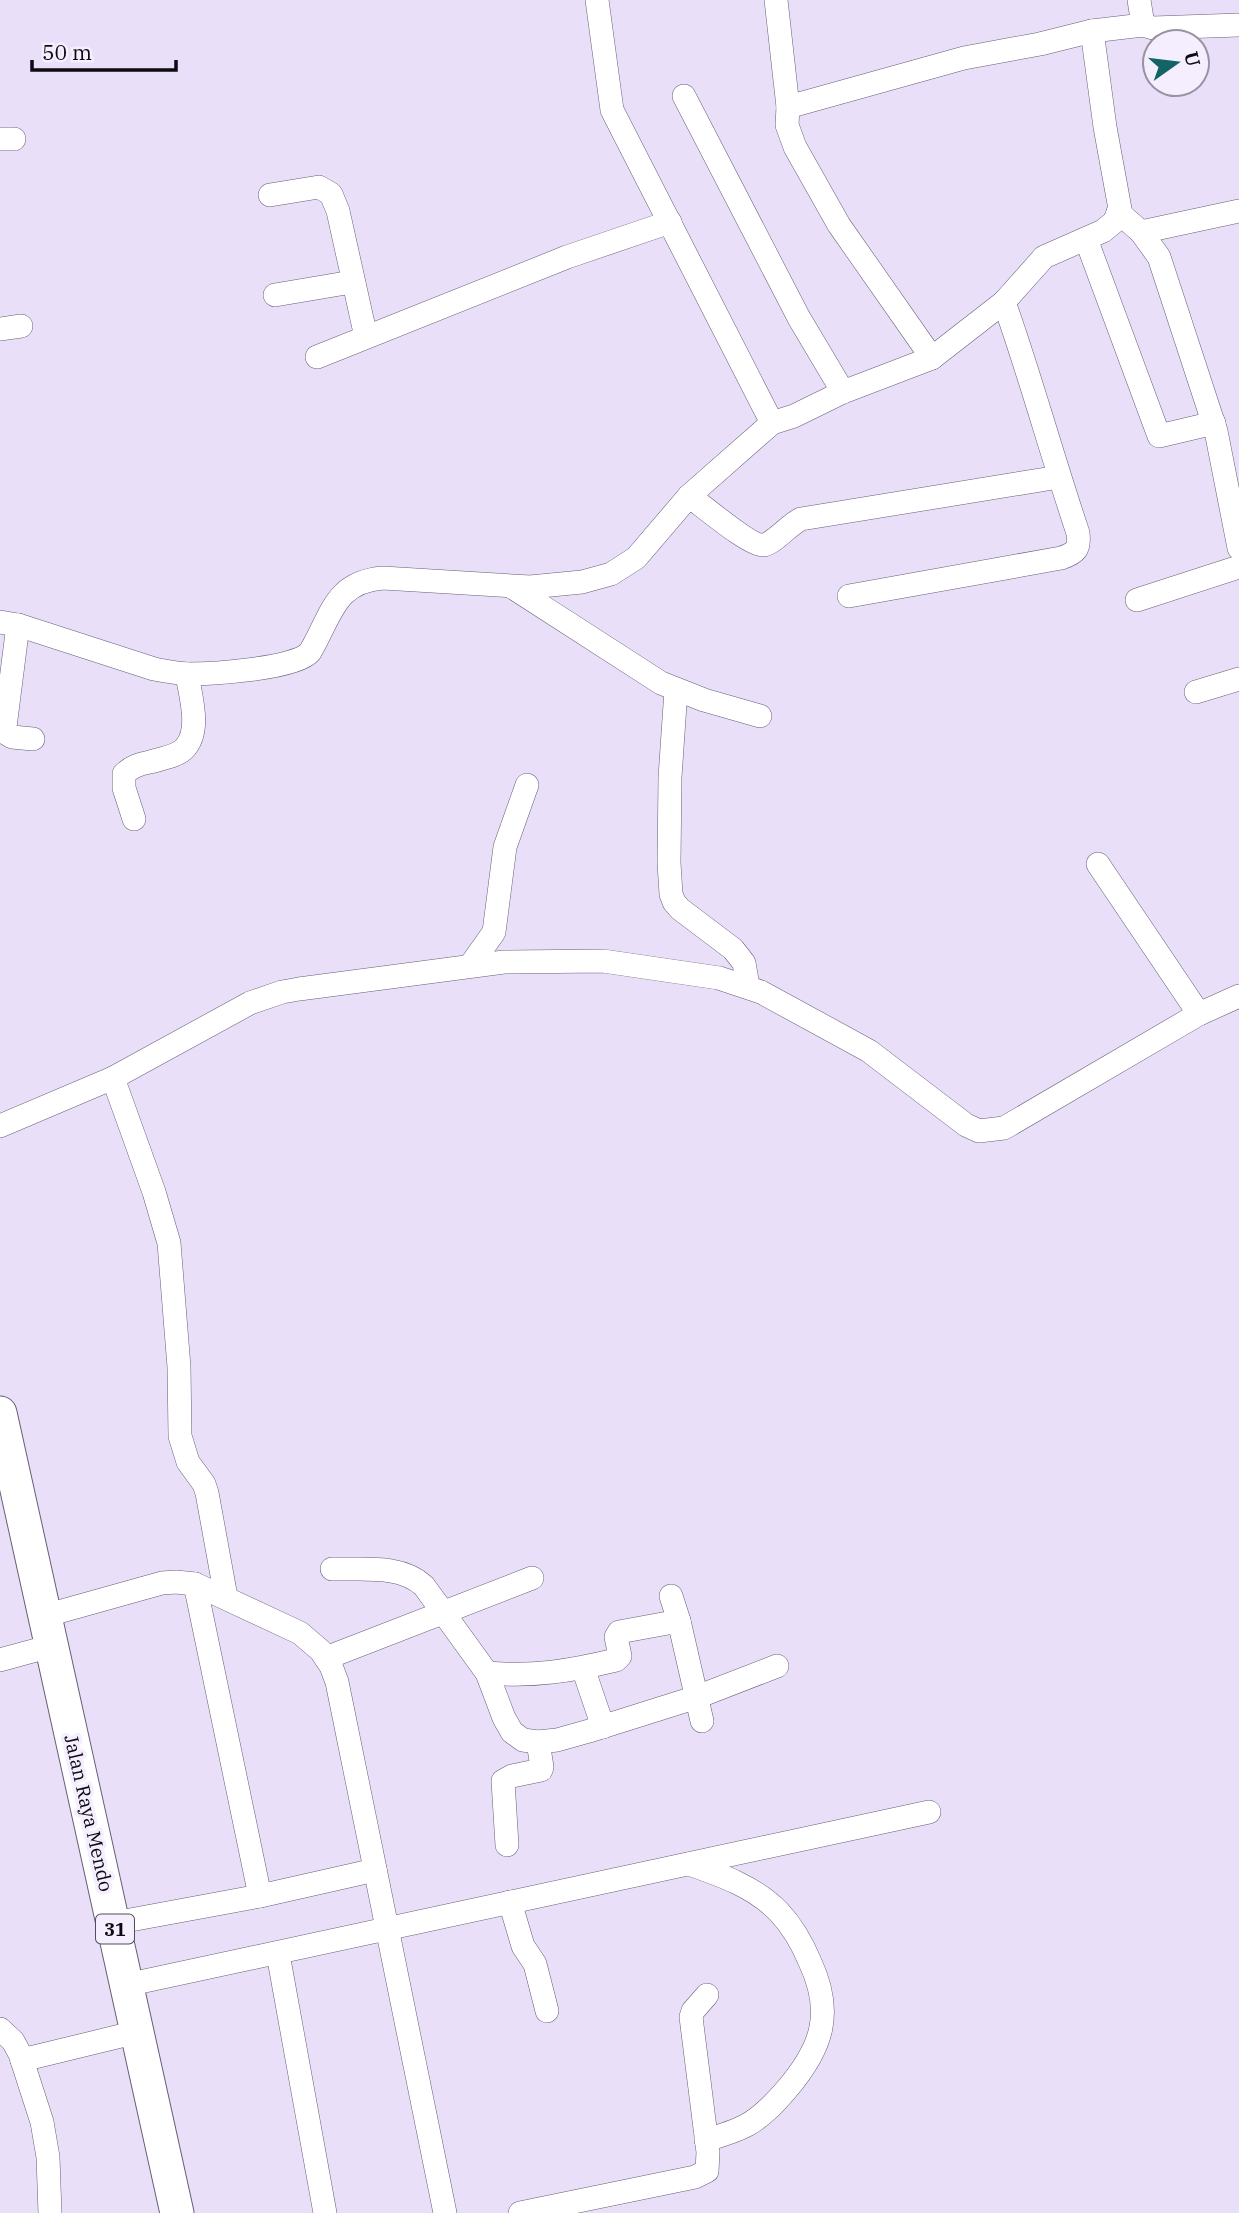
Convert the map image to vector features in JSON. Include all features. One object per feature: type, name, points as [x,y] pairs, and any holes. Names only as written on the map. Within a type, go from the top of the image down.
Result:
[{"type":"highway","name":"Jalan Raya Mendo","points":[[0,1413],[177,2213]]},
{"type":"street","points":[[597,0],[612,110],[620,130],[772,423]]},
{"type":"street","points":[[776,0],[790,134],[839,225],[932,358]]},
{"type":"street","points":[[1139,0],[1143,25]]},
{"type":"street","points":[[788,107],[964,58],[1092,31],[1143,25],[1153,28],[1239,25]]},
{"type":"street","points":[[33,739],[12,737],[7,734],[5,727],[9,623],[123,660],[187,674],[303,660],[340,597],[357,583],[383,578],[512,587],[582,582],[611,574],[636,558],[690,496],[772,423],[932,358],[1003,302],[1044,257],[1103,231],[1114,222],[1118,212],[1116,183],[1105,127],[1092,31]]},
{"type":"street","points":[[684,96],[799,318],[843,392]]},
{"type":"street","points":[[270,195],[319,187],[331,194],[338,211],[366,337]]},
{"type":"street","points":[[1141,232],[1239,211]]},
{"type":"street","points":[[1118,212],[1141,232],[1159,257],[1214,423],[1239,548]]},
{"type":"street","points":[[317,357],[568,257],[670,222]]},
{"type":"street","points":[[1086,239],[1159,436],[1214,423]]},
{"type":"street","points":[[275,295],[352,282]]},
{"type":"street","points":[[849,596],[1074,554],[1080,546],[1079,533],[1059,477],[1031,379],[1003,302]]},
{"type":"street","points":[[690,496],[750,540],[763,545],[769,544],[789,525],[801,519],[1059,477]]},
{"type":"street","points":[[1138,600],[1239,567]]},
{"type":"street","points":[[512,587],[641,672],[676,690],[760,716]]},
{"type":"street","points":[[134,819],[124,788],[124,774],[132,766],[169,757],[184,749],[191,738],[194,725],[187,674]]},
{"type":"street","points":[[1196,692],[1239,679]]},
{"type":"street","points":[[676,690],[670,777],[671,894],[680,909],[733,949],[744,963],[748,986]]},
{"type":"street","points":[[470,966],[494,932],[505,847],[527,785]]},
{"type":"street","points":[[1098,864],[1199,1014]]},
{"type":"street","points":[[0,1126],[113,1078],[250,1003],[282,992],[504,962],[603,961],[719,978],[748,986],[884,1060],[953,1116],[979,1131],[1004,1128],[1199,1014],[1239,996]]},
{"type":"street","points":[[113,1078],[169,1244],[179,1367],[180,1436],[188,1462],[204,1484],[207,1493],[226,1597]]},
{"type":"street","points":[[332,1569],[400,1572],[414,1576],[425,1586],[487,1673],[512,1732],[523,1740],[557,1740],[603,1727],[697,1697],[777,1666]]},
{"type":"street","points":[[326,1658],[533,1578]]},
{"type":"street","points":[[0,1660],[48,1631],[162,1584],[176,1582],[195,1584],[300,1633],[326,1658],[337,1682],[445,2213]]},
{"type":"street","points":[[195,1584],[260,1896]]},
{"type":"street","points":[[671,1596],[702,1721]]},
{"type":"street","points":[[487,1673],[538,1675],[583,1668],[619,1658],[616,1637],[619,1632],[679,1621]]},
{"type":"street","points":[[583,1668],[603,1727]]},
{"type":"street","points":[[507,1845],[503,1781],[512,1776],[541,1770],[538,1742]]},
{"type":"street","points":[[127,1986],[929,1812]]},
{"type":"street","points":[[690,1864],[743,1886],[779,1913],[804,1948],[821,1989],[824,2004],[823,2022],[811,2054],[805,2067],[782,2095],[748,2124],[706,2140]]},
{"type":"street","points":[[114,1923],[260,1896],[375,1870]]},
{"type":"street","points":[[510,1902],[523,1946],[535,1964],[547,2011]]},
{"type":"street","points":[[278,1954],[325,2213]]},
{"type":"street","points":[[520,2213],[695,2177],[707,2171],[709,2164],[691,2017],[707,1995]]},
{"type":"street","points":[[0,2029],[13,2041],[22,2060],[46,2140],[50,2213]]},
{"type":"street","points":[[22,2060],[137,2032]]}]
